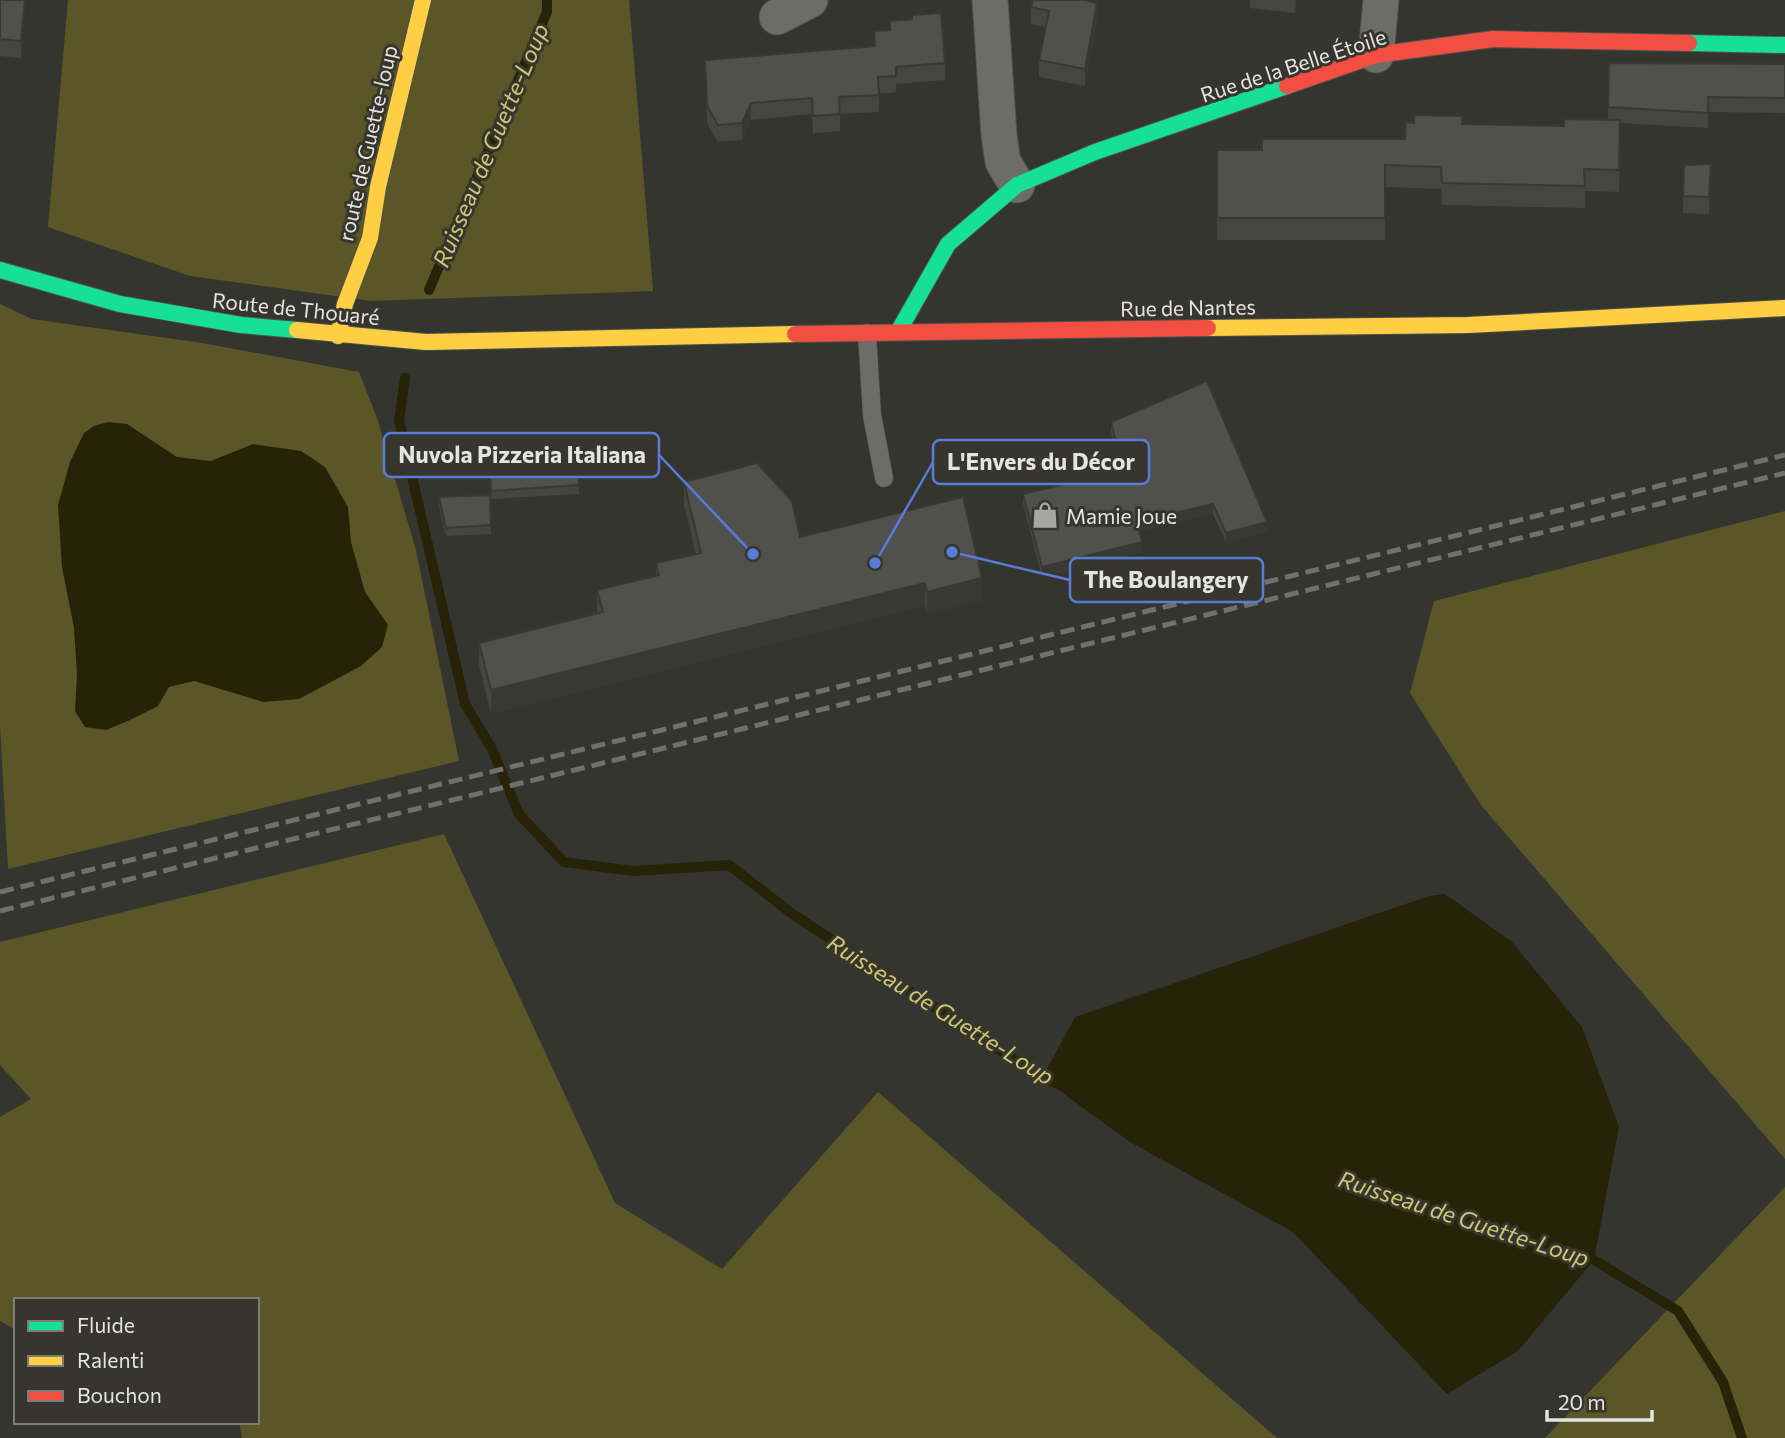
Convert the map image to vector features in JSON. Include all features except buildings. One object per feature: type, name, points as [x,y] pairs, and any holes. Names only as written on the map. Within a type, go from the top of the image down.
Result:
[{"type":"street","name":"route de Guette-loup","points":[[338,336],[345,304],[370,238],[378,187],[423,0]]},
{"type":"street","points":[[777,17],[810,0]]},
{"type":"street","points":[[990,0],[999,135],[1003,162],[1017,185]]},
{"type":"street","points":[[1376,55],[1381,0]]},
{"type":"street","name":"Rue de la Belle Étoile","points":[[898,332],[948,244],[1017,185],[1095,152],[1376,55],[1493,39],[1785,45]]},
{"type":"street","name":"Route de Thouaré","points":[[0,270],[120,304],[241,325],[426,342],[592,340]]},
{"type":"street","name":"Rue de Nantes","points":[[592,340],[898,332],[1468,325],[1785,308]]},
{"type":"lane","points":[[867,333],[872,415],[884,478]]},
{"type":"shaded area","points":[[68,0],[629,0],[653,291],[372,301],[190,276],[48,227]]},
{"type":"shaded area","points":[[0,304],[32,319],[202,343],[359,372],[377,418],[416,550],[459,761],[8,869],[0,726]]},
{"type":"shaded area","points":[[1785,511],[1785,1159],[1481,805],[1410,693],[1434,601]]},
{"type":"shaded area","points":[[444,834],[615,1203],[722,1269],[878,1092],[1277,1438],[242,1438],[239,1424],[259,1424],[259,1298],[14,1298],[14,1329],[0,1321],[0,1117],[31,1099],[0,1065],[0,942]]},
{"type":"shaded area","points":[[1785,1187],[1785,1438],[1545,1438]]},
{"type":"water","points":[[108,422],[127,424],[177,457],[211,461],[253,444],[301,451],[325,467],[348,507],[351,542],[365,592],[388,625],[382,647],[361,666],[299,699],[263,702],[194,681],[169,687],[158,706],[130,720],[106,730],[85,727],[75,711],[77,674],[74,628],[62,567],[58,505],[70,462],[84,433],[94,426]]},
{"type":"water","points":[[1445,894],[1512,942],[1582,1027],[1619,1127],[1594,1260],[1518,1351],[1447,1394],[1293,1232],[1130,1142],[1042,1078],[1075,1017],[1429,896]]},
{"type":"waterway","name":"Ruisseau de Guette-Loup","points":[[429,290],[547,12],[547,0]]},
{"type":"waterway","name":"Ruisseau de Guette-Loup","points":[[405,378],[399,421],[465,704],[492,749],[519,814],[564,862],[633,871],[729,865],[794,915],[1042,1078],[1056,1083]]},
{"type":"waterway","name":"Ruisseau de Guette-Loup","points":[[1583,1256],[1678,1311],[1723,1382],[1742,1438]]},
{"type":"railway","points":[[0,892],[1785,455]]},
{"type":"railway","points":[[0,911],[1785,473]]},
{"type":"traffic: fast","points":[[1689,43],[1785,45]]},
{"type":"traffic: fast","points":[[898,332],[948,244],[1017,185],[1095,152],[1287,86]]},
{"type":"traffic: fast","points":[[0,270],[120,304],[241,325],[297,330]]},
{"type":"traffic: slow","points":[[338,336],[345,304],[370,238],[378,187],[423,0]]},
{"type":"traffic: slow","points":[[1208,328],[1468,325],[1785,308]]},
{"type":"traffic: slow","points":[[297,330],[426,342],[795,334]]},
{"type":"traffic: jam","points":[[1287,86],[1376,55],[1493,39],[1689,43]]},
{"type":"traffic: jam","points":[[795,334],[1208,328]]},
{"type":"place","name":"Mamie Joue","points":[[1045,515]]},
{"type":"place","name":"The Boulangery","points":[[952,552]]},
{"type":"place","name":"Nuvola Pizzeria Italiana","points":[[753,554]]},
{"type":"place","name":"L'Envers du Décor","points":[[875,563]]}]
